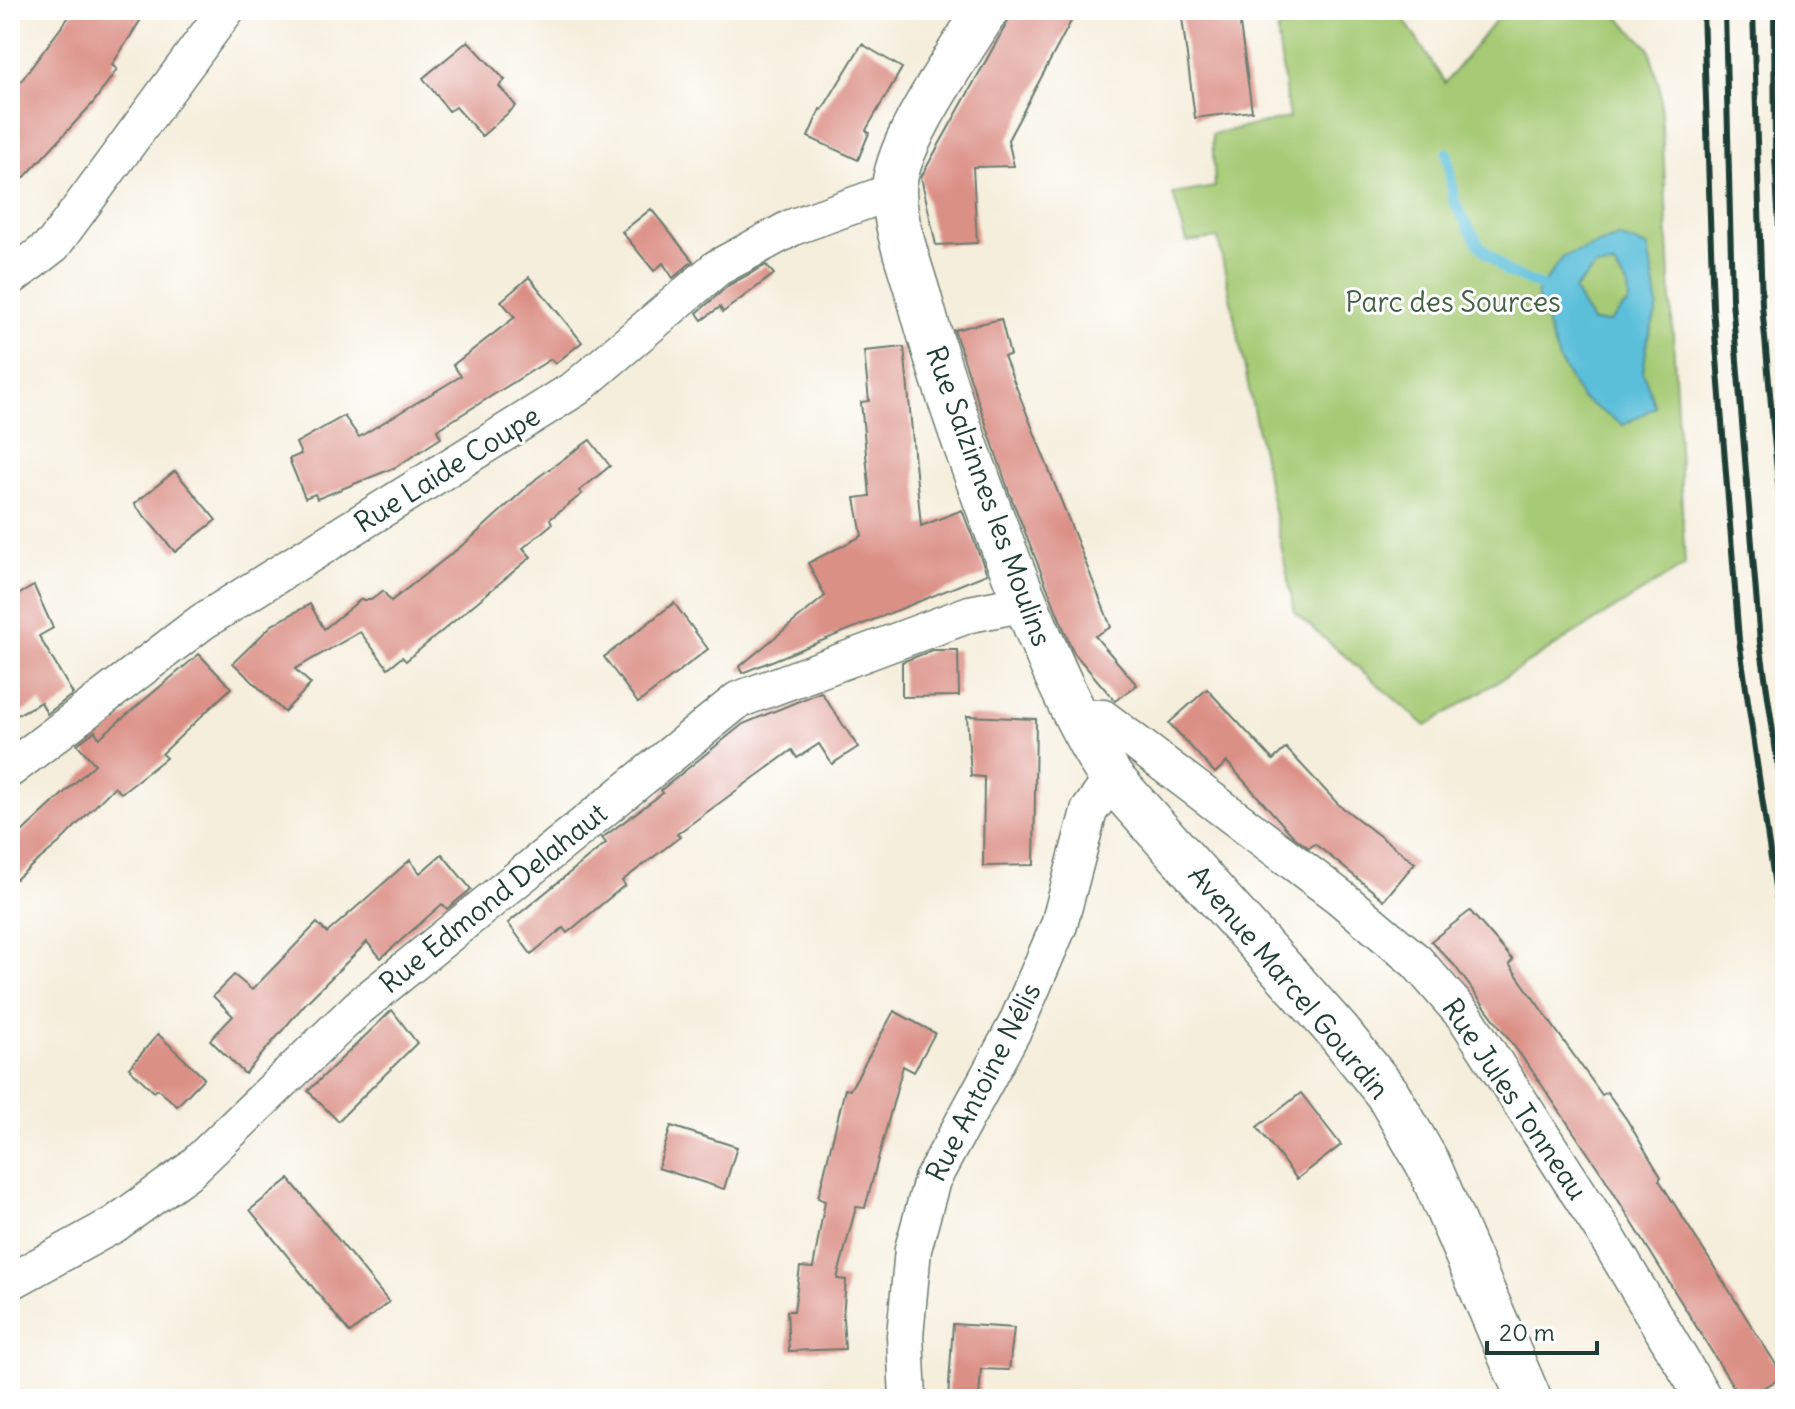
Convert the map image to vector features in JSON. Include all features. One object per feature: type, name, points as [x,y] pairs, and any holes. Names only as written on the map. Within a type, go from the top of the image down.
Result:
[{"type":"street","points":[[10,278],[53,245],[226,10]]},
{"type":"street","name":"Rue Salzinnes les Moulins","points":[[986,10],[915,129],[900,159],[894,191],[940,375],[1026,603],[1076,717]]},
{"type":"street","name":"Rue Laide Coupe","points":[[10,769],[202,622],[576,388],[717,268],[793,227],[894,191]]},
{"type":"street","name":"Rue Edmond Delahaut","points":[[10,1282],[115,1224],[190,1170],[358,1008],[738,700],[970,614],[1026,603]]},
{"type":"street","name":"Avenue Marcel Gourdin","points":[[1076,717],[1112,779],[1339,1033],[1387,1093],[1448,1206],[1529,1399]]},
{"type":"street","name":"Rue Jules Tonneau","points":[[1076,717],[1103,718],[1341,898],[1417,962],[1466,1018],[1509,1080],[1704,1399]]},
{"type":"street","name":"Rue Antoine Nélis","points":[[908,1399],[905,1336],[913,1249],[932,1180],[1016,1025],[1059,925],[1089,811],[1112,779]]},
{"type":"green space","name":"Parc des Sources","points":[[1350,10],[1398,10],[1445,83],[1504,10],[1612,10],[1649,48],[1660,89],[1685,565],[1426,726],[1295,613],[1218,238],[1187,242],[1173,194],[1215,187],[1212,134],[1289,118],[1277,30]]},
{"type":"water","points":[[1618,237],[1648,247],[1658,307],[1648,338],[1643,372],[1655,407],[1623,425],[1581,398],[1559,360],[1536,294],[1563,257]],"holes":[[[1614,266],[1628,287],[1629,302],[1610,322],[1592,322],[1574,290],[1595,267]]]},
{"type":"building","points":[[74,10],[147,10],[112,65],[117,69],[93,103],[10,193],[10,96]]},
{"type":"building","points":[[1011,10],[1077,10],[1008,140],[1014,166],[973,167],[977,243],[936,245],[921,177],[1007,23]]},
{"type":"building","points":[[1181,10],[1238,10],[1252,111],[1195,118]]},
{"type":"building","points":[[468,41],[505,80],[499,86],[516,106],[482,136],[456,107],[449,111],[423,78]]},
{"type":"building","points":[[862,44],[902,68],[866,130],[869,133],[858,160],[808,137],[820,109]]},
{"type":"building","points":[[651,209],[693,261],[673,278],[663,263],[654,271],[622,232]]},
{"type":"building","points":[[766,265],[774,274],[723,312],[720,307],[702,320],[697,313],[729,285]]},
{"type":"building","points":[[529,277],[582,342],[555,364],[551,359],[437,430],[441,438],[396,467],[317,499],[315,494],[305,498],[289,459],[301,454],[296,443],[344,416],[359,437],[461,376],[453,365],[515,317],[501,301]]},
{"type":"building","points":[[1001,319],[1010,355],[1004,356],[1111,627],[1095,636],[1137,685],[1115,701],[1074,653],[1069,642],[1009,492],[954,330]]},
{"type":"building","points":[[904,347],[921,526],[962,510],[987,574],[742,673],[739,667],[825,596],[808,563],[862,536],[855,498],[870,496],[861,402],[869,401],[864,351]]},
{"type":"building","points":[[590,440],[610,466],[579,491],[582,494],[550,519],[552,524],[523,548],[531,557],[406,661],[402,657],[388,668],[360,632],[295,669],[311,684],[284,712],[233,663],[272,625],[310,604],[324,629],[360,600],[371,600],[383,591],[391,601],[469,540],[537,478]]},
{"type":"building","points":[[175,471],[216,520],[175,552],[134,504]]},
{"type":"building","points":[[10,585],[16,596],[34,586],[53,628],[39,636],[73,694],[47,714],[41,702],[10,719]]},
{"type":"building","points":[[674,603],[708,649],[638,703],[604,657]]},
{"type":"building","points":[[933,650],[958,650],[959,696],[902,697],[902,662]]},
{"type":"building","points":[[199,654],[231,688],[162,754],[166,758],[121,793],[114,787],[59,843],[10,884],[10,843],[95,764],[77,744],[95,731],[99,738]]},
{"type":"building","points":[[1207,689],[1273,760],[1286,748],[1338,804],[1415,863],[1384,900],[1315,844],[1309,848],[1293,836],[1227,762],[1215,773],[1169,723]]},
{"type":"building","points":[[821,692],[858,747],[832,764],[819,744],[797,758],[792,750],[677,834],[680,837],[622,881],[625,885],[567,933],[563,928],[531,954],[508,923],[606,843],[602,838],[663,793],[661,790],[743,724]]},
{"type":"building","points":[[967,716],[1036,719],[1034,865],[983,866],[984,777],[971,776]]},
{"type":"building","points":[[442,854],[471,889],[447,909],[442,904],[381,958],[367,942],[305,1004],[245,1074],[210,1040],[233,1016],[213,996],[234,975],[252,990],[317,923],[327,933],[410,860],[420,873]]},
{"type":"building","points":[[1470,911],[1513,960],[1509,964],[1602,1095],[1607,1092],[1627,1120],[1661,1177],[1659,1180],[1784,1377],[1741,1399],[1604,1177],[1531,1069],[1454,965],[1431,941]]},
{"type":"building","points":[[392,1010],[417,1043],[338,1121],[308,1091]]},
{"type":"building","points":[[894,1011],[935,1033],[914,1072],[903,1066],[865,1208],[856,1207],[837,1279],[846,1280],[843,1318],[845,1349],[789,1351],[787,1311],[794,1311],[800,1267],[813,1268],[825,1201],[818,1198],[845,1089],[850,1090]]},
{"type":"building","points":[[158,1034],[204,1078],[177,1106],[158,1089],[154,1092],[129,1068]]},
{"type":"building","points":[[1301,1093],[1341,1145],[1297,1179],[1257,1127]]},
{"type":"building","points":[[671,1126],[737,1147],[724,1189],[658,1168]]},
{"type":"building","points":[[289,1179],[389,1302],[350,1333],[250,1210]]},
{"type":"building","points":[[953,1324],[1014,1328],[1009,1370],[981,1369],[979,1399],[948,1399]]},
{"type":"waterway","points":[[1447,153],[1454,202],[1479,245],[1507,272],[1541,286]]},
{"type":"railway","points":[[1703,10],[1713,307],[1739,640],[1785,955]]},
{"type":"railway","points":[[1725,10],[1732,300],[1760,642],[1785,814]]},
{"type":"railway","points":[[1753,10],[1762,305],[1785,559]]},
{"type":"railway","points":[[1774,10],[1775,156],[1785,336]]}]
